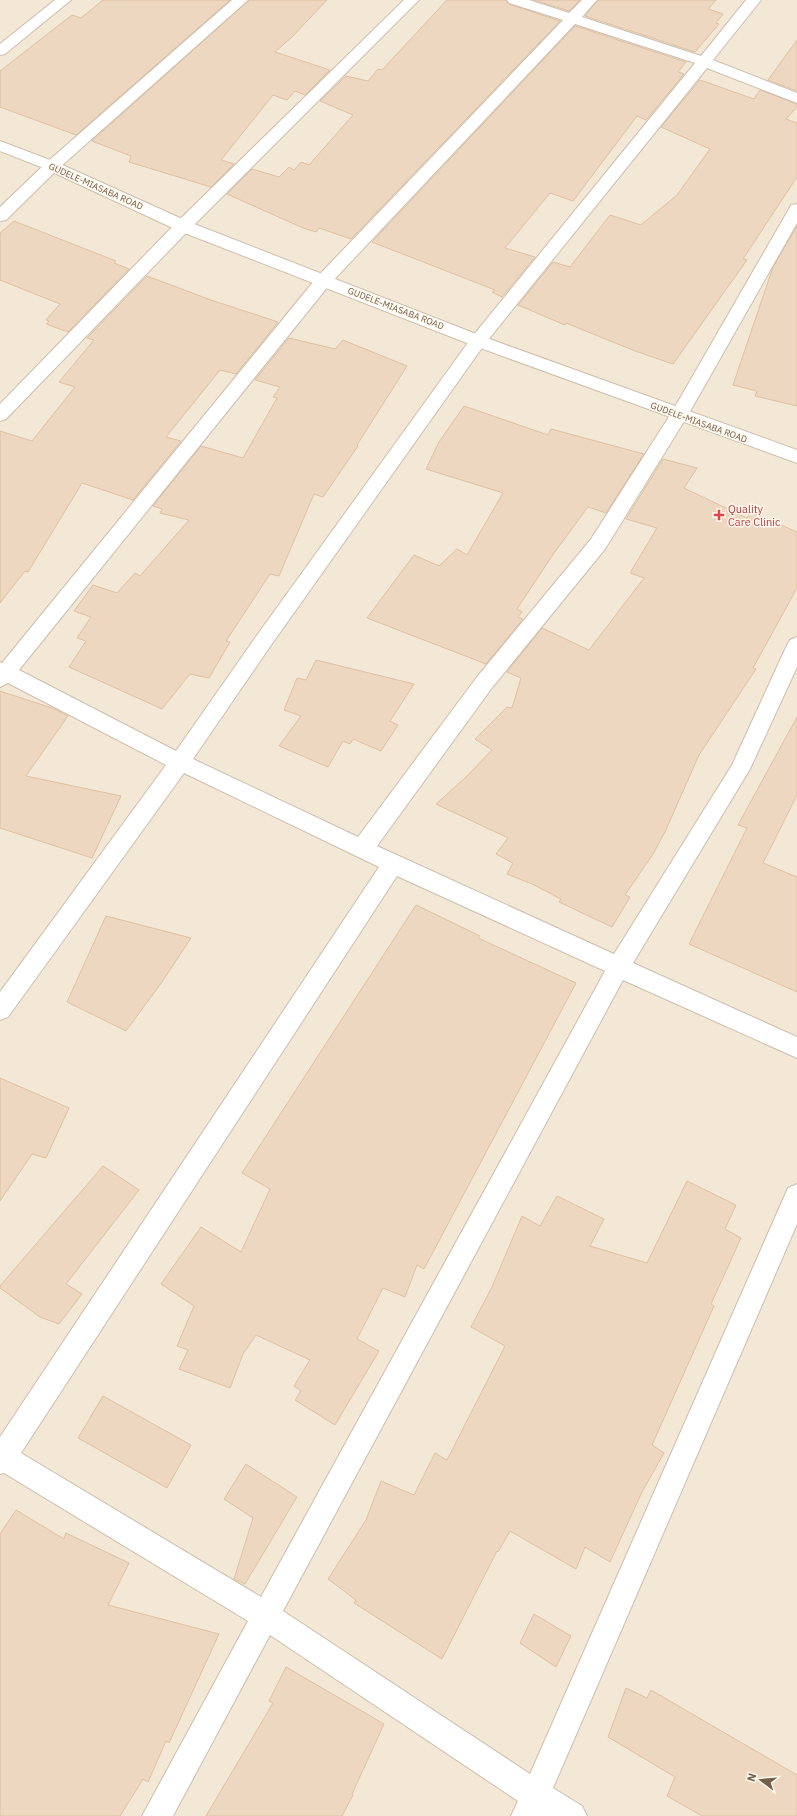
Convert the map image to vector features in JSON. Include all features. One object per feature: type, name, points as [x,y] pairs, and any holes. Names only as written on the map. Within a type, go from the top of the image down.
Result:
[{"type":"street","points":[[0,50],[64,0]]},
{"type":"street","points":[[0,216],[52,166],[241,0]]},
{"type":"street","points":[[0,415],[183,226],[412,0]]},
{"type":"street","points":[[514,0],[703,61],[797,98]]},
{"type":"street","points":[[590,0],[324,280],[2,674],[180,762],[363,848],[393,864],[797,1048]]},
{"type":"street","points":[[0,1010],[180,762],[262,643],[478,341],[703,61],[754,0]]},
{"type":"street","name":"GUDELE-MIASABA ROAD","points":[[0,146],[52,166],[183,226],[478,341],[797,457]]},
{"type":"street","points":[[363,848],[484,683],[598,544],[678,415],[797,209]]},
{"type":"street","points":[[157,1816],[619,966],[740,769],[797,645]]},
{"type":"street","points":[[393,864],[1,1458],[266,1616],[530,1805],[572,1816]]},
{"type":"street","points":[[530,1805],[797,1196]]},
{"type":"shaded area","points":[[0,0],[797,0],[797,1816],[0,1816]]},
{"type":"building","points":[[103,0],[230,0],[76,135],[0,107],[0,71],[72,15],[81,18]]},
{"type":"building","points":[[249,0],[327,0],[292,37],[275,52],[330,70],[305,95],[295,91],[287,100],[273,95],[221,160],[234,164],[211,187],[129,162],[131,156],[92,141]]},
{"type":"building","points":[[447,0],[506,0],[509,4],[560,21],[351,239],[319,228],[316,232],[303,228],[227,194],[252,169],[279,177],[289,167],[294,170],[301,162],[309,165],[353,115],[320,101],[346,76],[368,81],[378,69],[382,70]]},
{"type":"building","points":[[534,0],[580,0],[569,11]]},
{"type":"building","points":[[598,0],[716,0],[708,9],[723,14],[716,23],[719,24],[695,52],[585,16]]},
{"type":"building","points":[[575,26],[686,62],[678,72],[684,74],[646,120],[637,116],[573,201],[550,193],[505,248],[535,257],[502,297],[492,292],[495,290],[372,242]]},
{"type":"building","points":[[797,40],[797,91],[768,80]]},
{"type":"building","points":[[700,80],[754,99],[760,90],[797,104],[797,107],[786,119],[797,123],[797,177],[743,259],[747,260],[673,364],[635,351],[566,323],[565,325],[518,305],[553,262],[570,267],[610,215],[641,225],[677,195],[710,149],[661,127]]},
{"type":"building","points":[[14,221],[116,261],[114,263],[129,269],[68,332],[46,324],[49,321],[46,320],[60,304],[0,280],[0,233]]},
{"type":"building","points":[[797,226],[797,406],[755,396],[757,391],[733,385],[773,267]]},
{"type":"building","points":[[147,276],[211,300],[278,322],[236,374],[220,370],[166,437],[181,441],[133,500],[82,483],[28,572],[25,571],[0,603],[0,431],[32,441],[75,387],[59,382],[94,340],[87,338]]},
{"type":"building","points":[[289,338],[335,349],[343,340],[407,366],[357,445],[358,446],[323,497],[314,494],[279,576],[270,574],[226,641],[230,642],[209,678],[190,674],[162,709],[69,667],[86,641],[77,638],[91,617],[74,611],[93,585],[117,593],[135,573],[140,576],[189,520],[160,513],[162,509],[153,506],[201,446],[243,458],[277,398],[273,397],[280,387],[255,380]]},
{"type":"building","points":[[464,406],[548,435],[551,429],[644,454],[606,513],[588,507],[554,553],[517,609],[522,612],[518,617],[523,619],[486,664],[367,618],[414,555],[439,566],[457,549],[467,555],[503,493],[426,469],[439,442]]},
{"type":"building","points":[[663,459],[697,468],[684,488],[747,518],[751,512],[797,532],[797,588],[753,668],[756,669],[699,755],[665,832],[653,854],[625,895],[630,897],[612,927],[559,902],[561,899],[532,884],[507,874],[513,863],[496,854],[508,838],[436,804],[465,778],[492,750],[475,739],[507,707],[512,708],[521,678],[507,672],[542,628],[589,650],[644,578],[630,573],[657,528],[626,519]]},
{"type":"building","points":[[316,660],[414,684],[390,721],[398,725],[381,751],[353,739],[350,744],[343,741],[328,767],[279,746],[301,716],[284,710],[297,678],[306,680]]},
{"type":"building","points":[[0,691],[52,708],[68,716],[26,776],[121,796],[92,858],[0,828]]},
{"type":"building","points":[[797,717],[797,795],[763,863],[797,877],[797,992],[689,944],[747,828],[738,825]]},
{"type":"building","points":[[416,905],[480,936],[478,938],[576,983],[424,1269],[417,1265],[405,1297],[383,1288],[357,1339],[379,1351],[335,1425],[295,1400],[301,1391],[294,1386],[310,1360],[256,1335],[243,1354],[230,1388],[179,1369],[188,1350],[177,1346],[194,1306],[161,1284],[201,1227],[241,1252],[270,1189],[242,1173]]},
{"type":"building","points":[[106,916],[191,938],[162,982],[126,1031],[67,1002]]},
{"type":"building","points":[[0,1078],[69,1108],[46,1158],[32,1154],[0,1201]]},
{"type":"building","points":[[103,1166],[139,1190],[66,1284],[82,1294],[59,1324],[40,1317],[0,1288],[0,1286]]},
{"type":"building","points":[[687,1181],[736,1205],[725,1229],[741,1238],[711,1304],[714,1306],[652,1445],[664,1453],[642,1492],[610,1562],[585,1547],[576,1569],[510,1531],[498,1552],[497,1551],[442,1659],[354,1603],[356,1600],[328,1579],[366,1520],[381,1481],[414,1495],[435,1453],[447,1460],[505,1346],[471,1327],[492,1287],[522,1216],[540,1226],[557,1196],[604,1219],[590,1246],[647,1263]]},
{"type":"building","points":[[103,1396],[191,1445],[167,1488],[78,1438]]},
{"type":"building","points":[[246,1464],[297,1497],[245,1584],[234,1579],[253,1518],[224,1499]]},
{"type":"building","points":[[16,1510],[64,1539],[66,1533],[129,1563],[108,1605],[219,1634],[169,1743],[166,1741],[148,1782],[143,1779],[120,1816],[0,1816],[0,1534]]},
{"type":"building","points":[[534,1614],[571,1636],[556,1667],[520,1643]]},
{"type":"building","points":[[286,1667],[384,1724],[352,1794],[353,1795],[342,1816],[206,1816],[273,1703],[269,1701]]},
{"type":"building","points":[[626,1688],[647,1698],[651,1690],[797,1775],[797,1816],[702,1816],[667,1796],[675,1777],[608,1737]]},
{"type":"place","name":"Quality Care Clinic","points":[[719,515]]}]
